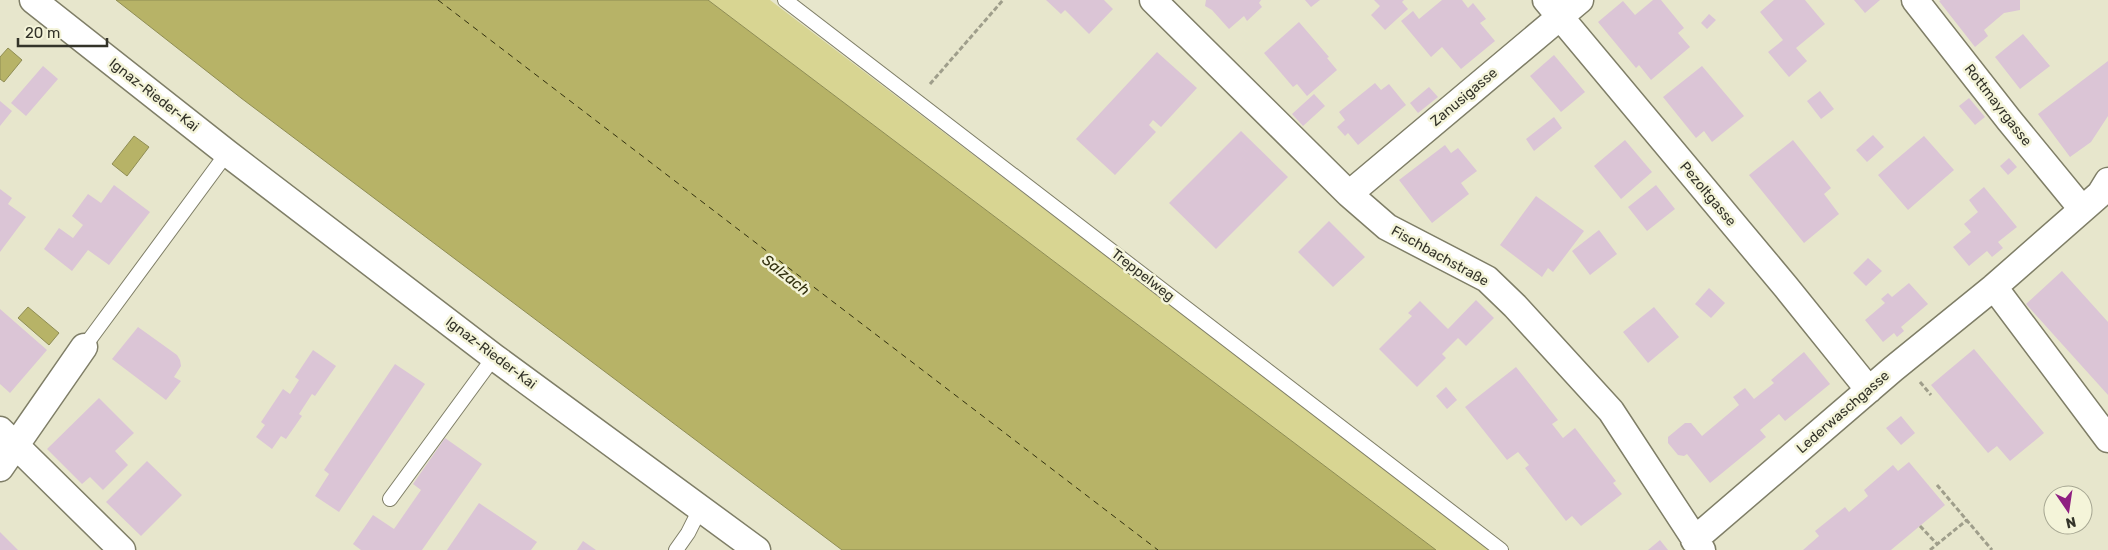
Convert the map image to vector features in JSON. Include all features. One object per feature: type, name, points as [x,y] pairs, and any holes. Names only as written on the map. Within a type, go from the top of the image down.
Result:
[{"type":"street","name":"Ignaz-Rieder-Kai","points":[[34,0],[227,154],[494,357],[701,507],[757,550]]},
{"type":"street","name":"Fischbachstraße","points":[[1153,0],[1348,194],[1387,227],[1487,279],[1515,306],[1611,411],[1698,545]]},
{"type":"street","name":"Zanusigasse","points":[[1348,194],[1553,8],[1580,0]]},
{"type":"street","name":"Rottmayrgasse","points":[[1915,0],[2082,209]]},
{"type":"street","name":"Pezoltgasse","points":[[1553,8],[1780,279],[1869,390]]},
{"type":"street","name":"Lederwaschgasse","points":[[1698,545],[1869,390],[1994,287],[2100,194],[2108,182]]},
{"type":"street","points":[[1994,287],[2108,439]]},
{"type":"street","points":[[0,468],[8,437],[84,347]]},
{"type":"street","points":[[8,437],[122,550]]},
{"type":"lane","name":"Treppelweg","points":[[785,0],[1501,550]]},
{"type":"lane","points":[[84,347],[227,154]]},
{"type":"lane","points":[[390,499],[494,357]]},
{"type":"lane","points":[[676,550],[688,533],[701,507]]},
{"type":"path","points":[[916,101],[1003,0]]},
{"type":"path","points":[[1937,485],[1992,550]]},
{"type":"path","points":[[1930,550],[1967,520]]},
{"type":"path","points":[[1920,526],[1937,544]]},
{"type":"shaded area","points":[[708,0],[770,0],[1492,550],[1436,550]]},
{"type":"water","name":"Salzach","points":[[116,0],[708,0],[1436,550],[842,550],[241,98]]},
{"type":"water","points":[[8,48],[22,60],[4,82],[0,79],[0,57]]},
{"type":"water","points":[[134,136],[149,147],[127,176],[112,164]]},
{"type":"water","points":[[28,307],[59,333],[49,345],[18,318]]},
{"type":"building","points":[[1046,0],[1104,0],[1113,9],[1089,34],[1065,10],[1061,14]]},
{"type":"building","points":[[1206,0],[1261,0],[1259,3],[1262,7],[1247,21],[1244,16],[1229,29],[1212,10],[1205,6]]},
{"type":"building","points":[[1305,0],[1320,0],[1311,7]]},
{"type":"building","points":[[1374,0],[1404,0],[1402,2],[1408,9],[1385,30],[1371,15],[1380,6]]},
{"type":"building","points":[[1442,0],[1462,0],[1468,8],[1473,3],[1486,19],[1480,23],[1495,41],[1461,69],[1442,47],[1431,57],[1401,21],[1413,11],[1419,19]]},
{"type":"building","points":[[1653,0],[1661,0],[1684,28],[1678,33],[1690,47],[1651,80],[1639,65],[1636,68],[1598,22],[1623,1],[1635,15]]},
{"type":"building","points":[[1774,0],[1805,0],[1825,24],[1796,48],[1807,61],[1789,77],[1768,52],[1783,40],[1760,12]]},
{"type":"building","points":[[1854,0],[1880,0],[1865,13]]},
{"type":"building","points":[[2020,0],[2020,10],[2004,13],[1984,30],[1988,36],[1975,47],[1939,1]]},
{"type":"building","points":[[1709,14],[1716,20],[1707,29],[1701,23]]},
{"type":"building","points":[[1299,22],[1329,57],[1327,58],[1337,70],[1307,96],[1297,84],[1293,87],[1264,53]]},
{"type":"building","points":[[2023,34],[2050,66],[2020,89],[1995,57]]},
{"type":"building","points":[[1157,52],[1197,88],[1161,127],[1153,120],[1149,125],[1156,132],[1115,175],[1076,139]]},
{"type":"building","points":[[1554,55],[1585,92],[1561,112],[1530,76]]},
{"type":"building","points":[[2108,61],[2108,116],[2091,142],[2070,157],[2038,114]]},
{"type":"building","points":[[43,66],[58,79],[26,116],[11,103]]},
{"type":"building","points":[[1702,66],[1744,116],[1712,142],[1704,131],[1696,138],[1663,97]]},
{"type":"building","points":[[1375,83],[1381,90],[1389,84],[1406,105],[1358,145],[1348,133],[1345,136],[1337,127],[1345,120],[1339,112]]},
{"type":"building","points":[[1429,87],[1438,97],[1418,113],[1410,103]]},
{"type":"building","points":[[1820,91],[1834,109],[1821,119],[1807,101]]},
{"type":"building","points":[[1314,94],[1325,106],[1303,126],[1292,114]]},
{"type":"building","points":[[1969,98],[1985,117],[1975,125],[1959,106]]},
{"type":"building","points":[[0,101],[12,111],[0,126]]},
{"type":"building","points":[[1554,117],[1562,128],[1534,151],[1526,139]]},
{"type":"building","points":[[1241,131],[1288,177],[1216,249],[1169,203]]},
{"type":"building","points":[[1873,135],[1884,147],[1867,162],[1856,150]]},
{"type":"building","points":[[1924,136],[1954,170],[1908,210],[1878,175]]},
{"type":"building","points":[[1625,140],[1652,172],[1621,199],[1594,166]]},
{"type":"building","points":[[1793,140],[1831,188],[1824,194],[1839,214],[1804,243],[1749,175]]},
{"type":"building","points":[[1445,145],[1451,153],[1458,148],[1477,171],[1461,183],[1469,194],[1432,223],[1399,180]]},
{"type":"building","points":[[2009,158],[2017,167],[2008,175],[2000,166]]},
{"type":"building","points":[[114,185],[150,212],[109,265],[88,250],[72,271],[44,249],[59,228],[73,238],[83,225],[72,216],[88,194],[101,203]]},
{"type":"building","points":[[1656,185],[1675,209],[1647,231],[1628,207]]},
{"type":"building","points":[[1984,187],[2017,227],[1998,242],[2003,248],[1992,257],[1987,251],[1969,266],[1953,247],[1971,232],[1964,224],[1978,212],[1969,200]]},
{"type":"building","points":[[0,189],[12,198],[8,204],[26,217],[0,252]]},
{"type":"building","points":[[1536,196],[1584,231],[1553,272],[1548,268],[1542,277],[1500,245]]},
{"type":"building","points":[[1329,221],[1365,257],[1333,287],[1298,252]]},
{"type":"building","points":[[1599,230],[1617,254],[1590,275],[1572,251]]},
{"type":"building","points":[[1868,258],[1882,271],[1866,286],[1853,273]]},
{"type":"building","points":[[2062,271],[2108,322],[2108,395],[2026,304]]},
{"type":"building","points":[[1909,283],[1928,304],[1901,327],[1904,331],[1897,337],[1894,333],[1883,342],[1865,320],[1885,303],[1881,299],[1888,293],[1892,297]]},
{"type":"building","points":[[1709,288],[1725,303],[1711,318],[1695,304]]},
{"type":"building","points":[[1476,300],[1494,318],[1466,346],[1458,338],[1442,354],[1446,358],[1417,387],[1379,349],[1412,316],[1408,313],[1420,301],[1448,329]]},
{"type":"building","points":[[1654,307],[1679,337],[1648,363],[1623,332]]},
{"type":"building","points":[[0,309],[47,350],[10,393],[0,384]]},
{"type":"building","points":[[138,327],[177,355],[180,360],[181,366],[174,377],[181,381],[166,400],[112,359]]},
{"type":"building","points":[[1974,349],[2044,433],[2010,461],[1997,446],[1988,453],[1931,385]]},
{"type":"building","points":[[313,350],[336,366],[315,396],[312,394],[299,414],[302,416],[286,439],[281,436],[272,449],[256,437],[265,425],[261,422],[283,389],[290,394],[299,380],[295,377]]},
{"type":"building","points":[[1804,352],[1830,384],[1785,421],[1779,414],[1760,430],[1766,437],[1710,483],[1687,454],[1684,456],[1678,455],[1668,443],[1668,437],[1685,423],[1691,423],[1702,436],[1739,405],[1733,397],[1745,388],[1754,399],[1774,383],[1771,380]]},
{"type":"building","points":[[395,364],[425,384],[339,512],[315,496],[329,474],[324,470]]},
{"type":"building","points":[[1516,367],[1558,420],[1552,424],[1563,438],[1575,428],[1616,481],[1613,483],[1622,494],[1581,526],[1572,516],[1566,521],[1525,468],[1529,465],[1518,452],[1507,460],[1465,407]]},
{"type":"building","points":[[1446,387],[1457,400],[1447,409],[1436,396]]},
{"type":"building","points":[[99,398],[134,433],[115,451],[128,465],[103,490],[90,477],[82,484],[47,449]]},
{"type":"building","points":[[1901,416],[1915,433],[1901,445],[1886,428]]},
{"type":"building","points":[[445,438],[482,464],[422,550],[361,550],[353,544],[373,515],[394,529],[421,490],[413,484]]},
{"type":"building","points":[[147,461],[182,495],[141,536],[106,502]]},
{"type":"building","points":[[1909,462],[1945,505],[1891,550],[1803,550],[1819,536],[1815,531],[1845,507],[1849,512],[1868,496],[1864,490],[1893,465],[1898,471]]},
{"type":"building","points":[[479,503],[537,542],[531,550],[447,550]]},
{"type":"building","points":[[0,532],[18,550],[0,550]]},
{"type":"building","points":[[1660,540],[1668,550],[1648,550]]},
{"type":"building","points":[[583,541],[596,550],[577,550]]},
{"type":"ferry route","points":[[438,0],[1158,550]]}]
